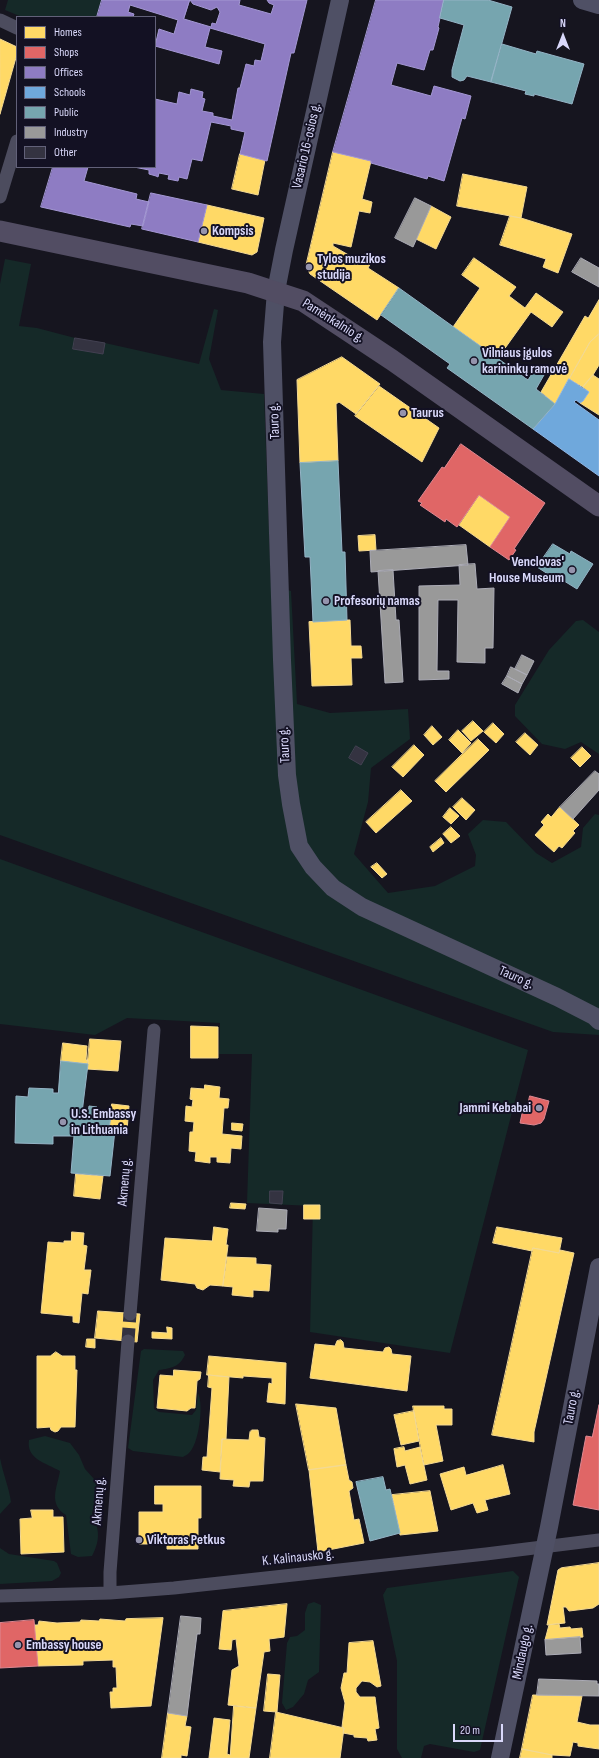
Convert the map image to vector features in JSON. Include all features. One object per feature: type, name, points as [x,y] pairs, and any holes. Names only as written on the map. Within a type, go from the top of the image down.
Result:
[{"type":"main road","name":"Vasario 16-osios g.","points":[[276,291],[291,217],[340,0]]},
{"type":"main road","points":[[582,0],[599,5]]},
{"type":"main road","name":"Pamėnkalnio g.","points":[[0,231],[248,283],[303,301],[372,346],[599,506]]},
{"type":"main road","name":"Tauro g.","points":[[276,291],[272,342],[282,660],[287,775],[299,846],[313,867],[333,888],[362,907],[557,997],[594,1016],[599,1021]]},
{"type":"main road","name":"Tauro g.","points":[[545,1547],[599,1267]]},
{"type":"main road","name":"Mindaugo g.","points":[[500,1758],[545,1547]]},
{"type":"street","points":[[0,20],[16,28]]},
{"type":"street","points":[[0,197],[16,144]]},
{"type":"street","name":"Akmenų g.","points":[[130,1314],[154,1030]]},
{"type":"street","name":"Akmenų g.","points":[[110,1593],[110,1564],[128,1341]]},
{"type":"street","name":"K. Kalinausko g.","points":[[0,1596],[110,1593],[182,1587],[599,1540]]},
{"type":"green space","points":[[8,0],[102,0],[97,16],[20,16],[5,10]]},
{"type":"green space","points":[[5,259],[31,264],[19,326],[37,328],[75,338],[74,349],[103,354],[105,343],[199,364],[214,309],[218,310],[209,359],[221,390],[264,394],[271,585],[291,591],[297,704],[330,713],[408,709],[410,739],[371,768],[368,802],[354,854],[388,893],[435,886],[475,866],[476,855],[468,834],[483,820],[506,822],[536,853],[552,863],[581,847],[583,828],[595,814],[599,815],[599,1035],[553,1032],[0,835],[0,284]]},
{"type":"green space","points":[[583,620],[599,632],[599,754],[581,742],[565,749],[542,744],[515,716],[515,705],[549,650],[576,621]]},
{"type":"green space","points":[[0,859],[528,1050],[450,1353],[310,1332],[313,1206],[247,1203],[252,1054],[219,1054],[220,1023],[127,1018],[95,1035],[0,1024]]},
{"type":"green space","points":[[144,1349],[183,1351],[185,1355],[183,1359],[175,1366],[159,1370],[153,1380],[154,1409],[159,1412],[192,1415],[196,1410],[198,1393],[200,1398],[201,1406],[198,1434],[192,1450],[183,1457],[133,1451],[128,1448],[141,1351]]},
{"type":"green space","points":[[45,1436],[70,1443],[79,1455],[85,1469],[95,1480],[99,1494],[92,1513],[96,1524],[98,1539],[92,1556],[78,1557],[71,1554],[66,1515],[60,1511],[55,1501],[60,1471],[38,1460],[31,1452],[29,1440]]},
{"type":"green space","points":[[0,1458],[11,1502],[0,1514]]},
{"type":"green space","points":[[0,1548],[9,1554],[54,1561],[57,1563],[61,1573],[59,1577],[52,1581],[0,1584]]},
{"type":"green space","points":[[513,1571],[519,1577],[480,1750],[474,1752],[430,1744],[424,1746],[421,1758],[402,1758],[397,1749],[397,1661],[383,1595],[387,1588]]},
{"type":"green space","points":[[314,1602],[321,1605],[319,1672],[308,1680],[304,1694],[293,1707],[286,1710],[282,1703],[287,1643],[290,1637],[297,1636],[305,1630],[305,1613],[308,1604]]},
{"type":"building: Homes","points":[[0,39],[16,47],[16,58],[0,114]]},
{"type":"building: Homes","points":[[333,152],[371,161],[362,199],[372,202],[370,213],[359,211],[351,247],[333,243],[333,246],[359,261],[364,254],[373,259],[368,268],[399,288],[377,320],[310,274],[306,266]]},
{"type":"building: Homes","points":[[240,154],[265,160],[258,195],[232,189]]},
{"type":"building: Homes","points":[[463,174],[527,187],[521,218],[457,206]]},
{"type":"building: Homes","points":[[207,205],[264,218],[257,252],[252,255],[198,242]]},
{"type":"building: Homes","points":[[431,206],[451,217],[436,249],[416,239]]},
{"type":"building: Homes","points":[[510,216],[572,234],[558,273],[543,267],[546,259],[500,245]]},
{"type":"building: Homes","points":[[474,258],[516,287],[509,296],[525,308],[536,293],[563,312],[552,327],[531,312],[498,358],[453,327],[480,288],[462,275]]},
{"type":"building: Homes","points":[[599,300],[599,334],[590,342],[555,404],[541,392],[585,316],[588,318]]},
{"type":"building: Homes","points":[[599,334],[599,365],[583,387],[569,379],[590,342]]},
{"type":"building: Homes","points":[[342,357],[380,384],[356,414],[339,402],[336,404],[338,461],[300,463],[297,380]]},
{"type":"building: Homes","points":[[593,375],[599,379],[599,415],[580,403],[589,392],[583,387]]},
{"type":"building: Homes","points":[[379,386],[439,428],[422,462],[355,416]]},
{"type":"building: Homes","points":[[479,495],[510,517],[490,547],[459,525]]},
{"type":"building: Homes","points":[[375,535],[376,550],[359,551],[358,536]]},
{"type":"building: Homes","points":[[350,620],[351,646],[361,646],[362,658],[351,658],[352,685],[312,686],[309,622]]},
{"type":"building: Homes","points":[[473,721],[483,731],[471,741],[462,731]]},
{"type":"building: Homes","points":[[493,723],[504,734],[496,743],[484,732]]},
{"type":"building: Homes","points":[[432,726],[442,737],[433,745],[424,735]]},
{"type":"building: Homes","points":[[458,730],[471,743],[462,753],[449,740]]},
{"type":"building: Homes","points":[[525,733],[538,745],[530,755],[516,742]]},
{"type":"building: Homes","points":[[478,739],[489,750],[446,792],[435,781]]},
{"type":"building: Homes","points":[[414,745],[424,755],[403,777],[392,767]]},
{"type":"building: Homes","points":[[582,747],[591,756],[580,767],[571,758]]},
{"type":"building: Homes","points":[[401,790],[412,801],[376,833],[366,822]]},
{"type":"building: Homes","points":[[462,798],[475,810],[466,820],[453,807]]},
{"type":"building: Homes","points":[[560,807],[579,825],[573,831],[575,833],[562,848],[559,846],[554,852],[535,835],[544,825],[541,822],[548,814],[551,817]]},
{"type":"building: Homes","points":[[450,808],[459,816],[451,824],[443,817]]},
{"type":"building: Homes","points":[[451,827],[460,836],[451,843],[443,834]]},
{"type":"building: Homes","points":[[441,838],[444,843],[433,852],[430,847]]},
{"type":"building: Homes","points":[[377,863],[387,874],[382,878],[371,867]]},
{"type":"building: Homes","points":[[191,1026],[218,1027],[218,1058],[191,1058]]},
{"type":"building: Homes","points":[[90,1039],[121,1041],[118,1071],[87,1069]]},
{"type":"building: Homes","points":[[63,1043],[87,1046],[86,1060],[88,1060],[88,1064],[61,1061]]},
{"type":"building: Homes","points":[[205,1085],[220,1087],[219,1098],[229,1099],[228,1108],[224,1108],[222,1134],[242,1136],[241,1149],[231,1148],[230,1163],[217,1162],[217,1157],[210,1157],[210,1163],[195,1161],[196,1152],[189,1151],[190,1132],[193,1132],[194,1122],[185,1121],[186,1106],[192,1107],[193,1100],[190,1099],[191,1088],[204,1089]]},
{"type":"building: Homes","points":[[112,1104],[129,1106],[127,1131],[109,1129]]},
{"type":"building: Homes","points":[[232,1123],[243,1124],[242,1131],[232,1130]]},
{"type":"building: Homes","points":[[76,1174],[103,1176],[100,1199],[74,1196]]},
{"type":"building: Homes","points":[[231,1203],[246,1204],[245,1209],[230,1208]]},
{"type":"building: Homes","points":[[304,1205],[320,1205],[320,1219],[304,1219]]},
{"type":"building: Homes","points":[[214,1227],[228,1229],[226,1245],[228,1245],[223,1286],[210,1285],[203,1290],[197,1288],[195,1284],[161,1280],[165,1238],[212,1241]]},
{"type":"building: Homes","points":[[497,1227],[562,1238],[559,1253],[533,1248],[532,1251],[493,1243]]},
{"type":"building: Homes","points":[[72,1232],[84,1233],[83,1245],[87,1246],[84,1270],[91,1270],[88,1294],[82,1293],[79,1323],[73,1322],[73,1316],[41,1313],[48,1242],[64,1243],[64,1241],[71,1241]]},
{"type":"building: Homes","points":[[533,1248],[559,1253],[560,1250],[574,1253],[534,1432],[534,1442],[492,1435]]},
{"type":"building: Homes","points":[[227,1257],[256,1258],[256,1264],[271,1265],[269,1291],[253,1290],[253,1297],[232,1295],[233,1287],[223,1286]]},
{"type":"building: Homes","points":[[98,1311],[140,1314],[137,1342],[95,1338]]},
{"type":"building: Homes","points":[[167,1327],[172,1328],[172,1339],[152,1338],[152,1332],[167,1333]]},
{"type":"building: Homes","points":[[87,1339],[95,1339],[95,1348],[86,1347]]},
{"type":"building: Homes","points":[[341,1340],[344,1348],[383,1352],[385,1348],[389,1347],[392,1354],[411,1356],[407,1391],[310,1378],[315,1344],[335,1346],[337,1341]]},
{"type":"building: Homes","points":[[56,1352],[62,1356],[75,1356],[75,1370],[77,1370],[75,1427],[61,1427],[55,1432],[51,1430],[50,1427],[37,1428],[37,1356],[50,1356]]},
{"type":"building: Homes","points":[[209,1356],[286,1363],[285,1404],[267,1402],[269,1383],[272,1384],[272,1378],[243,1376],[243,1378],[207,1375]]},
{"type":"building: Homes","points":[[174,1370],[201,1372],[200,1379],[197,1381],[195,1408],[191,1408],[187,1411],[157,1408],[160,1375],[173,1376]]},
{"type":"building: Homes","points":[[209,1375],[229,1377],[226,1439],[222,1439],[220,1472],[202,1470],[203,1457],[207,1457],[212,1388],[208,1387]]},
{"type":"building: Homes","points":[[296,1404],[336,1408],[346,1465],[309,1470]]},
{"type":"building: Homes","points":[[413,1406],[444,1406],[444,1409],[452,1409],[452,1425],[436,1425],[443,1461],[424,1465]]},
{"type":"building: Homes","points":[[414,1411],[419,1441],[401,1445],[394,1415]]},
{"type":"building: Homes","points":[[252,1430],[258,1430],[259,1437],[265,1438],[263,1481],[250,1481],[249,1487],[233,1486],[234,1480],[220,1479],[222,1439],[249,1440],[250,1432]]},
{"type":"building: Homes","points":[[404,1447],[405,1451],[420,1447],[427,1480],[410,1484],[405,1465],[397,1467],[394,1449]]},
{"type":"building: Homes","points":[[346,1465],[349,1480],[352,1482],[353,1488],[349,1491],[354,1520],[359,1519],[364,1543],[318,1552],[309,1470]]},
{"type":"building: Homes","points":[[503,1465],[510,1494],[485,1500],[488,1510],[477,1513],[473,1503],[451,1510],[440,1474],[464,1467],[466,1475]]},
{"type":"building: Homes","points":[[155,1486],[201,1486],[201,1518],[198,1518],[198,1549],[167,1549],[167,1544],[139,1544],[139,1512],[163,1512],[163,1504],[155,1504]]},
{"type":"building: Homes","points":[[430,1491],[438,1531],[400,1535],[392,1495]]},
{"type":"building: Homes","points":[[31,1510],[53,1510],[53,1517],[63,1517],[64,1552],[21,1554],[20,1519],[32,1518]]},
{"type":"building: Homes","points":[[599,1563],[599,1604],[593,1608],[569,1611],[566,1607],[563,1607],[565,1623],[547,1625],[558,1570],[561,1568]]},
{"type":"building: Homes","points":[[287,1604],[284,1637],[269,1639],[270,1651],[264,1652],[256,1708],[228,1705],[232,1670],[239,1666],[236,1639],[232,1640],[231,1650],[219,1649],[223,1611]]},
{"type":"building: Homes","points":[[163,1618],[151,1706],[111,1708],[110,1692],[113,1692],[113,1688],[117,1688],[116,1667],[113,1667],[113,1660],[83,1661],[83,1665],[38,1666],[34,1625],[38,1625],[39,1621],[57,1623],[80,1622],[81,1620],[99,1621],[100,1619],[125,1621],[126,1619]]},
{"type":"building: Homes","points":[[559,1624],[560,1628],[582,1628],[583,1637],[545,1640],[549,1625]]},
{"type":"building: Homes","points":[[373,1641],[381,1686],[377,1687],[370,1682],[362,1681],[356,1688],[356,1692],[360,1697],[375,1697],[379,1728],[375,1729],[377,1740],[368,1741],[367,1738],[354,1737],[354,1735],[343,1733],[344,1728],[342,1727],[345,1703],[341,1688],[344,1673],[347,1673],[349,1643]]},
{"type":"building: Homes","points":[[268,1674],[280,1675],[277,1712],[264,1711]]},
{"type":"building: Homes","points":[[533,1695],[582,1696],[577,1722],[590,1725],[599,1725],[599,1749],[578,1746],[578,1743],[573,1742],[570,1756],[552,1755],[522,1749]]},
{"type":"building: Homes","points":[[234,1706],[256,1708],[249,1758],[209,1758],[214,1718],[230,1720],[227,1754],[230,1755]]},
{"type":"building: Homes","points":[[276,1712],[344,1728],[340,1758],[270,1758]]},
{"type":"building: Homes","points":[[168,1713],[187,1716],[185,1726],[191,1727],[187,1756],[181,1755],[181,1758],[162,1758]]},
{"type":"building: Homes","points":[[522,1749],[552,1755],[552,1758],[520,1758]]},
{"type":"building: Shops","points":[[461,444],[545,503],[514,549],[516,550],[509,560],[490,547],[510,517],[479,495],[457,527],[446,519],[445,522],[420,505],[422,503],[418,501],[442,467],[444,468]]},
{"type":"building: Shops","points":[[530,1096],[549,1101],[544,1119],[541,1123],[534,1125],[520,1123],[523,1109],[526,1110]]},
{"type":"building: Shops","points":[[599,1405],[599,1510],[573,1505],[586,1436],[592,1437]]},
{"type":"building: Shops","name":"Embassy house","points":[[34,1620],[38,1666],[0,1668],[0,1623]]},
{"type":"building: Offices","points":[[102,0],[190,0],[240,0],[239,5],[271,14],[274,5],[269,3],[267,0],[307,0],[294,53],[291,53],[267,161],[240,154],[245,132],[231,129],[231,126],[211,122],[202,161],[192,159],[187,179],[179,177],[178,181],[168,179],[169,175],[159,173],[158,177],[149,174],[149,170],[139,168],[156,168],[156,99],[177,104],[179,92],[190,95],[191,89],[203,92],[202,98],[205,99],[202,111],[213,113],[213,116],[232,120],[238,88],[240,88],[246,64],[254,66],[255,60],[261,61],[265,44],[210,28],[205,47],[222,51],[219,64],[156,46],[159,29],[174,34],[178,20],[130,5],[128,12],[134,14],[133,16],[97,16]],"holes":[[[190,0],[193,4],[211,10],[217,7],[220,12],[216,24],[212,23],[211,27],[184,19]]]},
{"type":"building: Offices","points":[[376,0],[444,0],[433,50],[430,50],[424,70],[397,63],[391,85],[431,96],[434,86],[471,96],[465,119],[462,118],[444,181],[428,176],[427,179],[371,163],[371,161],[333,152]]},
{"type":"building: Offices","points":[[53,168],[88,168],[84,181],[137,194],[136,199],[149,202],[143,226],[131,224],[130,227],[41,207]]},
{"type":"building: Offices","points":[[151,193],[207,205],[198,242],[142,229]]},
{"type":"building: Schools","points":[[569,379],[589,392],[580,403],[576,400],[574,402],[599,420],[599,476],[533,429],[555,404]]},
{"type":"building: Public","points":[[444,0],[488,0],[512,7],[491,82],[467,76],[464,80],[460,81],[452,77],[452,70],[464,25],[440,18]]},
{"type":"building: Public","points":[[502,44],[536,54],[537,51],[584,64],[572,104],[534,94],[534,96],[525,94],[526,91],[491,82]]},
{"type":"building: Public","name":"Vilniaus įgulos karininkų ramovė","points":[[399,288],[528,380],[535,369],[544,375],[536,389],[555,404],[533,429],[447,368],[450,364],[381,315]]},
{"type":"building: Public","points":[[338,461],[342,552],[345,552],[347,620],[313,622],[310,557],[305,557],[300,463]]},
{"type":"building: Public","points":[[553,544],[570,554],[571,551],[593,564],[577,589],[553,574],[551,576],[537,567]]},
{"type":"building: Public","name":"U.S. Embassy in Lithuania","points":[[61,1061],[88,1064],[82,1113],[88,1113],[89,1106],[97,1107],[97,1114],[111,1116],[109,1129],[115,1130],[110,1176],[71,1173],[74,1136],[53,1136],[53,1144],[15,1143],[16,1096],[28,1097],[29,1088],[53,1089],[53,1093],[58,1093]]},
{"type":"building: Public","points":[[383,1477],[386,1490],[390,1489],[400,1533],[370,1541],[356,1482]]},
{"type":"building: Industry","points":[[415,198],[431,206],[413,247],[395,238]]},
{"type":"building: Industry","points":[[581,258],[599,268],[599,287],[572,272]]},
{"type":"building: Industry","points":[[466,545],[468,565],[371,572],[370,551]]},
{"type":"building: Industry","points":[[475,564],[477,589],[494,588],[493,648],[485,648],[485,663],[457,662],[458,600],[438,600],[437,671],[449,671],[449,679],[419,680],[419,586],[460,585],[459,565]]},
{"type":"building: Industry","points":[[393,570],[396,620],[399,620],[403,682],[385,683],[378,571]]},
{"type":"building: Industry","points":[[522,655],[534,661],[527,675],[515,669]]},
{"type":"building: Industry","points":[[511,667],[527,675],[522,684],[507,676]]},
{"type":"building: Industry","points":[[507,676],[522,684],[518,693],[502,684]]},
{"type":"building: Industry","points":[[595,771],[599,774],[599,790],[573,819],[560,807]]},
{"type":"building: Industry","points":[[259,1208],[287,1210],[286,1229],[278,1229],[278,1232],[257,1231]]},
{"type":"building: Industry","points":[[181,1616],[201,1618],[200,1634],[197,1634],[187,1716],[168,1713]]},
{"type":"building: Industry","points":[[580,1637],[581,1653],[546,1655],[545,1640]]},
{"type":"building: Industry","points":[[539,1679],[597,1681],[597,1684],[599,1684],[599,1696],[537,1695]]},
{"type":"building: Other","points":[[75,338],[105,343],[103,354],[73,349]]},
{"type":"building: Other","points":[[356,746],[368,753],[361,765],[349,758]]},
{"type":"building: Other","points":[[270,1191],[283,1191],[282,1204],[270,1203]]},
{"type":"tunnel","points":[[128,1341],[130,1314]]},
{"type":"place","name":"Kompsis","points":[[204,231]]},
{"type":"place","name":"Tylos muzikos studija","points":[[309,267]]},
{"type":"place","name":"Vilniaus įgulos karininkų ramovė","points":[[474,361]]},
{"type":"place","name":"Taurus","points":[[403,413]]},
{"type":"place","name":"Venclovas' House Museum","points":[[572,570]]},
{"type":"place","name":"Profesorių namas","points":[[326,601]]},
{"type":"place","name":"Jammi Kebabai","points":[[539,1108]]},
{"type":"place","name":"U.S. Embassy in Lithuania","points":[[63,1122]]},
{"type":"place","name":"Viktoras Petkus","points":[[139,1540]]},
{"type":"place","name":"Embassy house","points":[[18,1645]]}]
